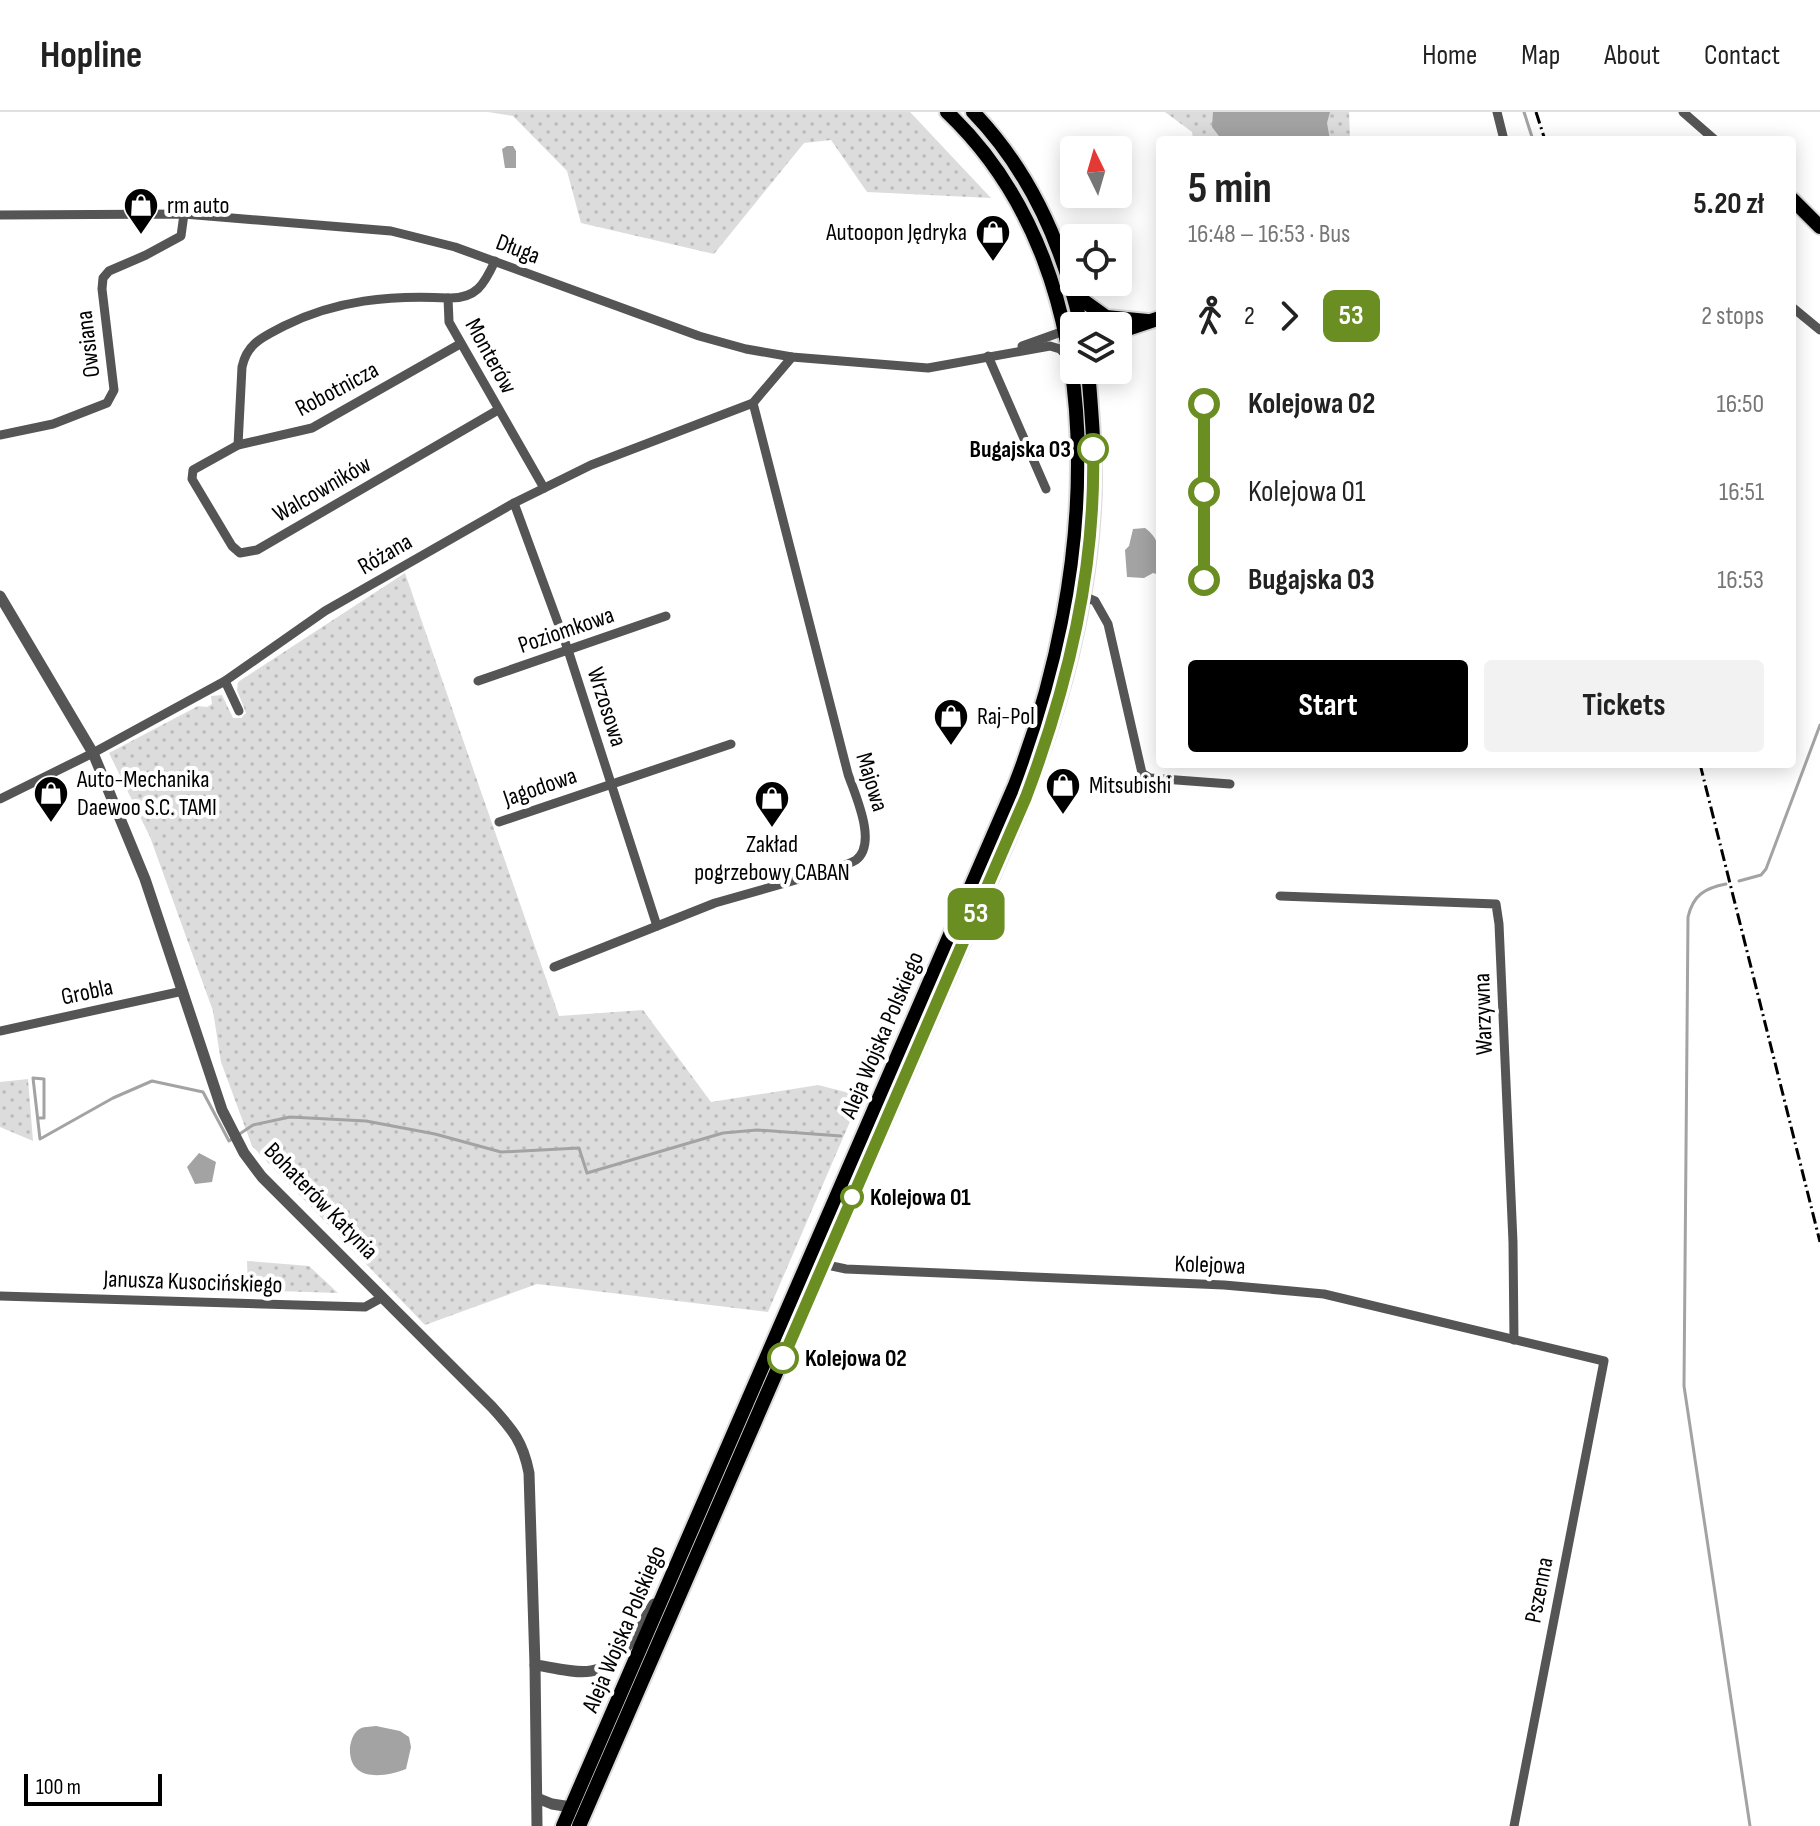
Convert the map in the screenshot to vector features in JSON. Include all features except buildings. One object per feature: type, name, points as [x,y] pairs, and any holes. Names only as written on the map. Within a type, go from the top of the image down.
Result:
[{"type":"main road","name":"Aleja Wojska Polskiego","points":[[947,112],[990,161],[1027,221],[1060,312]]},
{"type":"main road","points":[[973,112],[1004,148],[1035,196],[1060,249]]},
{"type":"main road","points":[[1796,203],[1820,227]]},
{"type":"main road","points":[[1077,296],[1106,317],[1154,319]]},
{"type":"main road","points":[[1132,322],[1154,319]]},
{"type":"main road","points":[[1132,327],[1154,319]]},
{"type":"main road","name":"Aleja Wojska Polskiego","points":[[563,1826],[1015,785],[1048,687],[1066,603],[1077,509],[1077,444],[1072,384]]},
{"type":"main road","name":"Aleja Wojska Polskiego","points":[[579,1826],[1026,797],[1059,702],[1083,596],[1093,509],[1089,384]]},
{"type":"street","points":[[1497,112],[1503,136]]},
{"type":"street","points":[[1683,112],[1710,136]]},
{"type":"street","name":"Długa","points":[[0,215],[184,214],[391,231],[455,247],[699,336],[792,357],[919,369],[1012,351],[1050,346],[1060,349]]},
{"type":"street","name":"Owsiana","points":[[0,435],[53,424],[107,403],[114,390],[103,278],[109,271],[181,236],[184,214]]},
{"type":"street","name":"Monterów","points":[[495,261],[477,292],[448,298],[449,322],[544,488]]},
{"type":"street","points":[[238,445],[242,367],[245,355],[255,342],[304,316],[344,303],[393,298],[448,298]]},
{"type":"street","points":[[1796,310],[1820,330]]},
{"type":"street","name":"Długa","points":[[1012,351],[1041,338],[1060,340]]},
{"type":"street","name":"Robotnicza","points":[[192,479],[193,470],[238,445],[312,428],[460,344]]},
{"type":"street","points":[[988,356],[1046,489]]},
{"type":"street","name":"Różana","points":[[0,799],[93,753],[225,681],[325,611],[514,503],[591,465],[753,403],[792,357]]},
{"type":"street","name":"Majowa","points":[[554,967],[715,903],[838,868],[855,860],[863,852],[865,827],[848,774],[753,403]]},
{"type":"street","name":"Walcowników","points":[[192,479],[232,546],[240,553],[257,550],[498,410]]},
{"type":"street","name":"Wrzosowa","points":[[514,503],[568,650],[657,926]]},
{"type":"street","name":"Bohaterów Katynia","points":[[0,596],[93,753],[145,879],[222,1110],[244,1153],[262,1177],[492,1407],[525,1449],[529,1473],[537,1826]]},
{"type":"street","points":[[1083,596],[1095,601],[1108,624],[1142,773],[1150,778],[1230,784]]},
{"type":"street","name":"Poziomkowa","points":[[478,681],[666,616]]},
{"type":"street","points":[[225,681],[239,711]]},
{"type":"street","name":"Jagodowa","points":[[499,822],[731,744]]},
{"type":"street","name":"Warzywna","points":[[1280,896],[1496,904],[1513,1242],[1514,1340]]},
{"type":"street","name":"Grobla","points":[[0,1031],[183,991]]},
{"type":"street","name":"Kolejowa","points":[[807,1261],[846,1269],[1224,1285],[1297,1291],[1372,1304],[1604,1361]]},
{"type":"street","name":"Janusza Kusocińskiego","points":[[0,1296],[365,1307],[383,1297]]},
{"type":"street","name":"Pszenna","points":[[1514,1826],[1604,1361]]},
{"type":"street","points":[[535,1665],[581,1672],[604,1667],[618,1656],[637,1632],[673,1573]]},
{"type":"street","points":[[537,1798],[571,1807]]},
{"type":"shaded area","points":[[488,112],[910,112],[991,198],[867,192],[831,140],[804,143],[714,254],[581,223],[567,171],[513,116]]},
{"type":"shaded area","points":[[1165,112],[1349,112],[1350,136],[1192,136],[1192,132]]},
{"type":"shaded area","points":[[1213,112],[1330,112],[1327,123],[1329,136],[1219,136],[1212,127]]},
{"type":"shaded area","points":[[513,146],[516,151],[516,168],[505,168],[502,149]]},
{"type":"shaded area","points":[[1075,384],[1082,384],[1085,444],[1085,516],[1081,566],[1077,566],[1080,531]]},
{"type":"shaded area","points":[[1145,528],[1155,538],[1156,574],[1144,578],[1127,577],[1125,550],[1133,529]]},
{"type":"shaded area","points":[[405,573],[559,1016],[643,1010],[711,1102],[818,1085],[861,1096],[768,1312],[537,1284],[425,1325],[252,1146],[221,1062],[213,1011],[150,837],[109,753],[198,706],[207,707],[212,704],[211,696],[222,695],[233,718],[241,718],[246,713],[237,690],[238,682]]},
{"type":"shaded area","points":[[28,1079],[33,1141],[0,1127],[0,1082]]},
{"type":"shaded area","points":[[199,1153],[216,1162],[212,1182],[195,1184],[187,1167]]},
{"type":"shaded area","points":[[247,1261],[309,1266],[338,1293],[248,1290]]},
{"type":"shaded area","points":[[364,1727],[400,1731],[409,1737],[411,1747],[406,1769],[378,1775],[361,1772],[355,1766],[350,1747],[356,1732]]},
{"type":"waterway","points":[[1524,112],[1532,136]]},
{"type":"waterway","points":[[1739,881],[1761,875],[1766,869],[1820,725]]},
{"type":"waterway","points":[[1726,884],[1701,894],[1693,903],[1688,917],[1684,1386],[1750,1826]]},
{"type":"waterway","points":[[38,1118],[44,1118],[44,1079],[33,1078],[40,1139],[113,1098],[152,1081],[203,1092],[229,1141],[253,1125],[290,1117],[366,1121],[435,1134],[501,1152],[579,1148],[587,1173],[723,1133],[757,1130],[841,1136]]},
{"type":"railway","points":[[1536,112],[1544,136]]},
{"type":"railway","points":[[1701,768],[1820,1242]]},
{"type":"bus line","name":"53","points":[[783,1358],[1045,747],[1065,680],[1083,596],[1093,509],[1093,449]]},
{"type":"place","name":"rm auto","points":[[141,236]]},
{"type":"place","name":"Autoopon Jędryka","points":[[993,263]]},
{"type":"place","name":"Bugajska 03","points":[[1093,449]]},
{"type":"place","name":"Raj-Pol","points":[[951,747]]},
{"type":"place","name":"Mitsubishi","points":[[1063,816]]},
{"type":"place","name":"Auto-Mechanika Daewoo S.C. TAMI","points":[[51,824]]},
{"type":"place","name":"Zakład pogrzebowy CABAN","points":[[772,829]]},
{"type":"place","name":"Kolejowa 01","points":[[852,1197]]},
{"type":"place","name":"Kolejowa 02","points":[[783,1358]]}]
